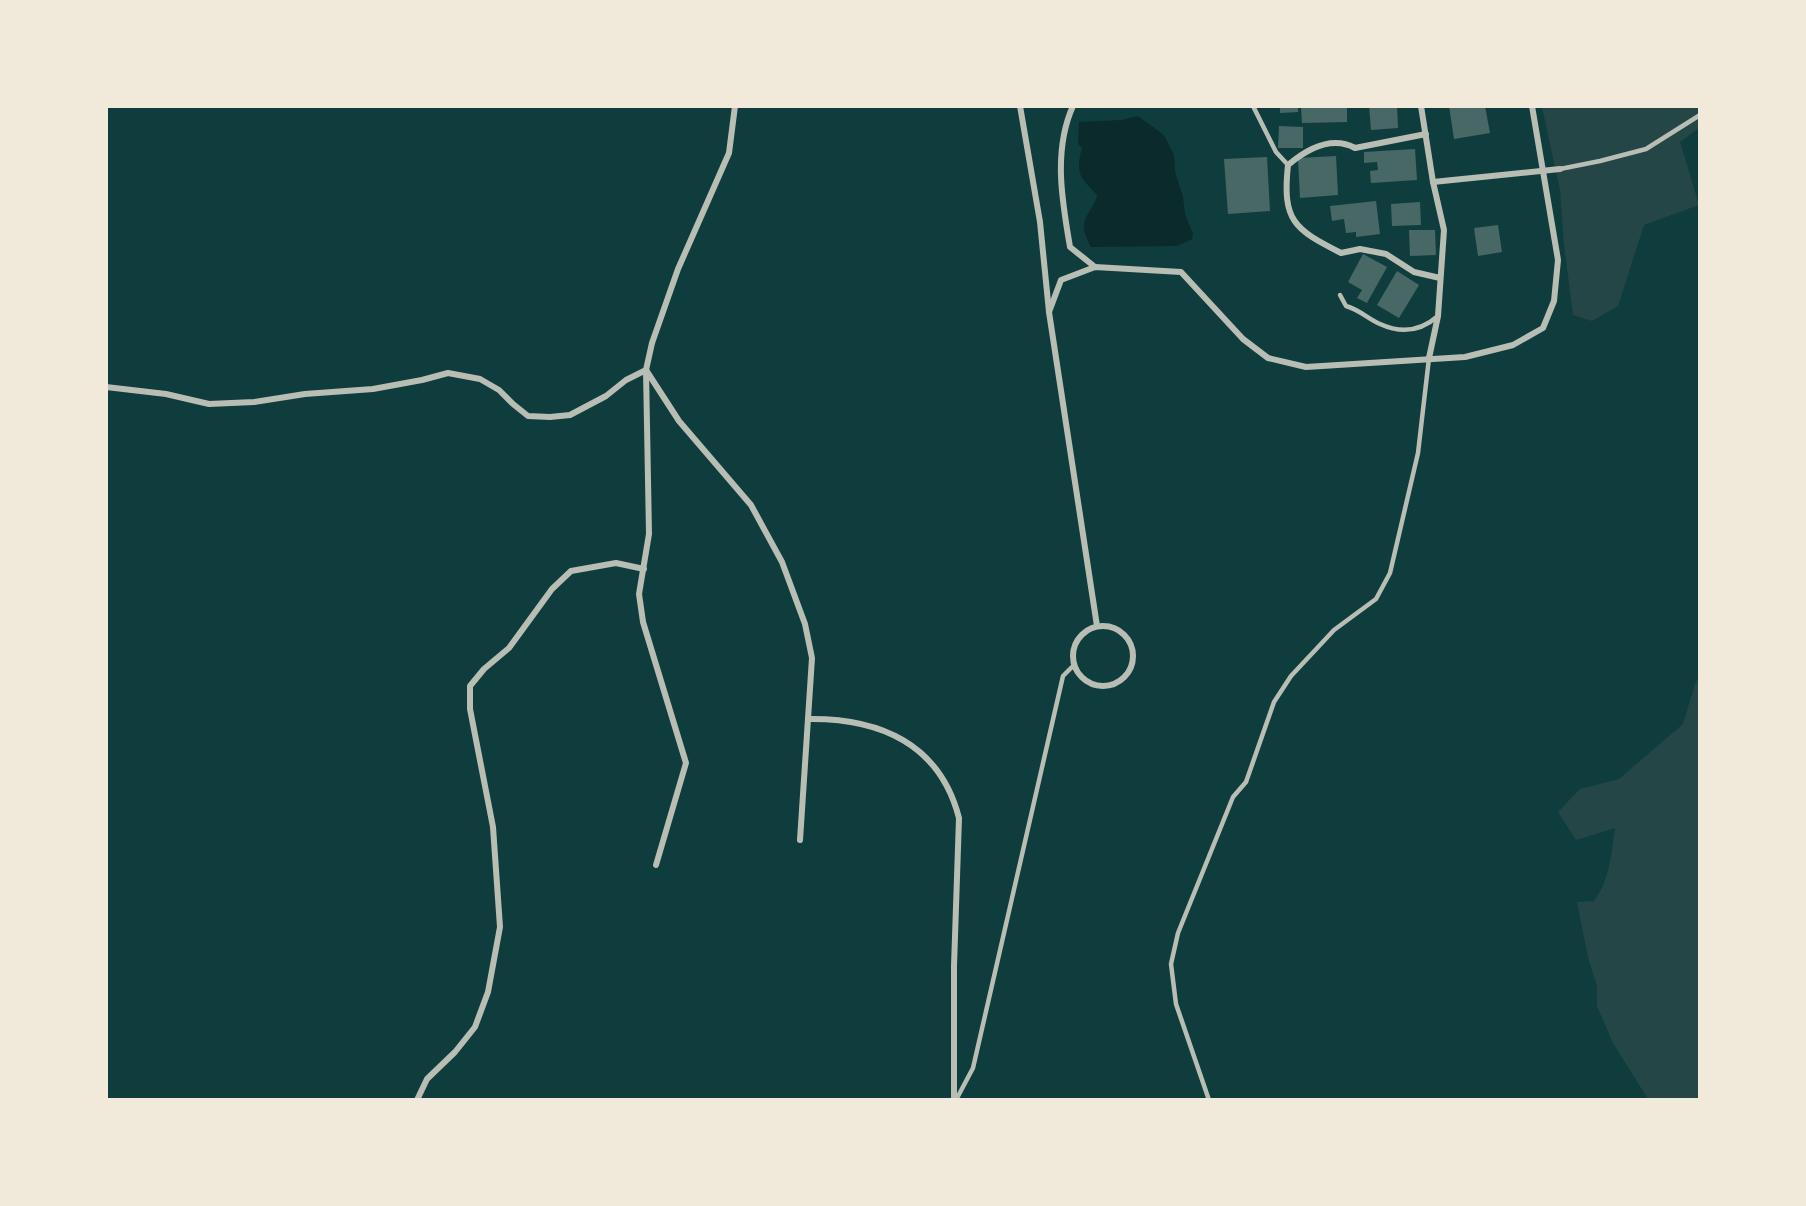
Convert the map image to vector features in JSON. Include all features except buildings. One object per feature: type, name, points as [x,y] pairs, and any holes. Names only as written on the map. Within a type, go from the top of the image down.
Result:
[{"type":"street","points":[[656,865],[686,764],[642,622],[639,594],[649,534],[646,370],[652,344],[678,269],[729,153],[735,106]]},
{"type":"street","points":[[1020,106],[1040,222],[1049,312],[1096,626]]},
{"type":"street","points":[[1073,106],[1066,121],[1061,157],[1063,204],[1070,247],[1095,267]]},
{"type":"street","points":[[1421,106],[1433,182],[1444,230],[1438,316],[1429,358]]},
{"type":"street","points":[[1049,312],[1061,280],[1095,267],[1181,272],[1243,339],[1268,358],[1306,367],[1465,357],[1513,345],[1543,328],[1554,302],[1558,260],[1532,106]]},
{"type":"street","points":[[1426,134],[1355,148],[1345,142],[1326,143],[1310,149],[1287,165],[1285,189],[1288,209],[1294,222],[1318,241],[1341,253],[1360,249],[1386,254],[1414,272],[1440,278]]},
{"type":"street","points":[[1433,182],[1560,169]]},
{"type":"street","points":[[106,387],[166,394],[209,404],[254,402],[305,394],[373,389],[448,373],[480,379],[499,390],[528,416],[550,417],[570,415],[606,396],[626,380],[646,370]]},
{"type":"street","points":[[646,370],[679,421],[751,505],[782,562],[805,624],[812,658],[800,840]]},
{"type":"street","points":[[417,1100],[427,1079],[455,1052],[475,1027],[488,992],[500,927],[493,827],[470,709],[470,686],[484,669],[509,648],[552,589],[571,571],[616,563],[644,569]]},
{"type":"street","points":[[1096,626],[1116,629],[1130,643],[1132,662],[1129,671],[1114,684],[1094,685],[1085,681],[1078,674],[1074,665],[1072,655],[1080,636],[1096,626]]},
{"type":"street","points":[[808,719],[836,718],[880,729],[910,743],[929,760],[954,800],[959,818],[954,966],[955,1100]]},
{"type":"lane","points":[[1253,106],[1276,152],[1287,165]]},
{"type":"lane","points":[[1560,169],[1646,149],[1700,115]]},
{"type":"lane","points":[[1340,295],[1346,306],[1359,310],[1380,324],[1402,330],[1419,329],[1438,316]]},
{"type":"lane","points":[[1209,1100],[1176,1004],[1171,964],[1178,933],[1233,797],[1246,782],[1274,702],[1291,676],[1334,630],[1376,599],[1390,573],[1418,453],[1429,358]]},
{"type":"lane","points":[[955,1100],[973,1068],[1063,676],[1074,665]]},
{"type":"shaded area","points":[[1542,107],[1699,107],[1699,128],[1680,142],[1699,205],[1644,225],[1618,306],[1592,321],[1573,315],[1560,190]]},
{"type":"shaded area","points":[[1138,116],[1164,135],[1174,155],[1175,172],[1183,197],[1185,214],[1193,234],[1192,239],[1177,246],[1091,247],[1084,224],[1097,195],[1083,179],[1079,170],[1082,148],[1078,144],[1079,122],[1121,120]]},
{"type":"shaded area","points":[[1699,677],[1699,1099],[1648,1099],[1613,1043],[1597,1006],[1597,986],[1588,957],[1577,902],[1594,901],[1599,893],[1609,866],[1615,828],[1576,840],[1558,812],[1580,789],[1619,779],[1683,724]]}]
